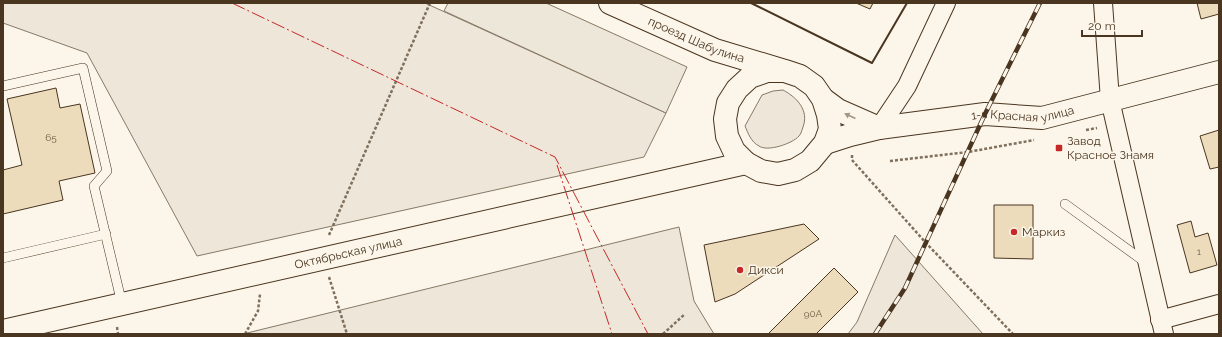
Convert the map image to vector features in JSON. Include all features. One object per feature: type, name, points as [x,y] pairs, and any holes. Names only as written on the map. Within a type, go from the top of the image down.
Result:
[{"type":"street","name":"проезд Шабулина","points":[[610,3],[715,50],[784,71],[800,76],[814,86],[823,99],[828,115],[830,129],[825,143],[810,161],[795,170],[778,174],[761,171],[746,163],[734,151],[727,136],[725,119],[728,103],[737,89],[750,77],[767,71],[784,71]]},
{"type":"street","points":[[879,128],[907,86],[946,3]]},
{"type":"street","points":[[1103,3],[1110,100],[1162,327],[1219,304]]},
{"type":"street","points":[[715,50],[728,56],[734,69],[737,89]]},
{"type":"street","name":"1-я Красная улица","points":[[825,143],[879,128],[985,114],[1042,118],[1219,72]]},
{"type":"street","name":"проезд Шабулина","points":[[823,99],[838,110],[879,128]]},
{"type":"street","name":"Октябрьская улица","points":[[694,175],[716,155],[727,136]]},
{"type":"street","name":"Октябрьская улица","points":[[3,331],[746,163]]},
{"type":"lane","points":[[3,86],[83,68],[107,171],[94,186],[122,304]]},
{"type":"lane","points":[[1065,204],[1147,263]]},
{"type":"lane","points":[[3,258],[106,234]]},
{"type":"path","points":[[347,334],[321,259],[430,3]]},
{"type":"path","points":[[1084,130],[1115,125]]},
{"type":"path","points":[[850,135],[852,160],[926,243],[1013,334]]},
{"type":"path","points":[[890,161],[968,152],[1038,139]]},
{"type":"path","points":[[246,334],[258,311],[263,272]]},
{"type":"path","points":[[663,334],[685,314]]},
{"type":"shaded area","points":[[3,3],[425,3],[666,113],[644,157],[197,256],[87,53],[3,23]]},
{"type":"shaded area","points":[[448,3],[546,3],[687,67],[666,113],[444,11]]},
{"type":"shaded area","points":[[783,90],[798,101],[803,110],[805,116],[802,131],[796,139],[791,142],[773,148],[763,148],[752,140],[745,126],[762,95],[773,91]]},
{"type":"shaded area","points":[[679,227],[694,301],[714,334],[243,334]]},
{"type":"shaded area","points":[[895,235],[983,334],[848,334],[857,322]]},
{"type":"building","points":[[856,3],[873,3],[870,9]]},
{"type":"building","points":[[1197,3],[1219,3],[1219,14],[1201,19]]},
{"type":"building","points":[[56,88],[60,108],[80,104],[95,173],[59,181],[63,200],[3,214],[3,170],[22,165],[7,99]]},
{"type":"building","points":[[1219,130],[1219,167],[1210,169],[1200,136]]},
{"type":"building","name":"Маркиз","points":[[994,205],[1033,205],[1033,259],[994,258]]},
{"type":"building","points":[[1191,221],[1195,237],[1208,233],[1217,265],[1190,273],[1177,225]]},
{"type":"building","name":"Дикси","points":[[804,224],[819,239],[735,294],[715,302],[704,245]]},
{"type":"building","points":[[834,268],[858,292],[816,334],[768,334]]},
{"type":"railway","points":[[875,334],[905,288],[985,114],[1040,3]]},
{"type":"wall","points":[[751,3],[872,63],[907,3]]},
{"type":"power","points":[[232,3],[555,157],[648,334]]},
{"type":"power","points":[[557,165],[612,334]]},
{"type":"place","name":"Завод Красное Знамя","points":[[1059,148]]},
{"type":"place","name":"Маркиз","points":[[1014,232]]},
{"type":"place","name":"Дикси","points":[[740,270]]}]
